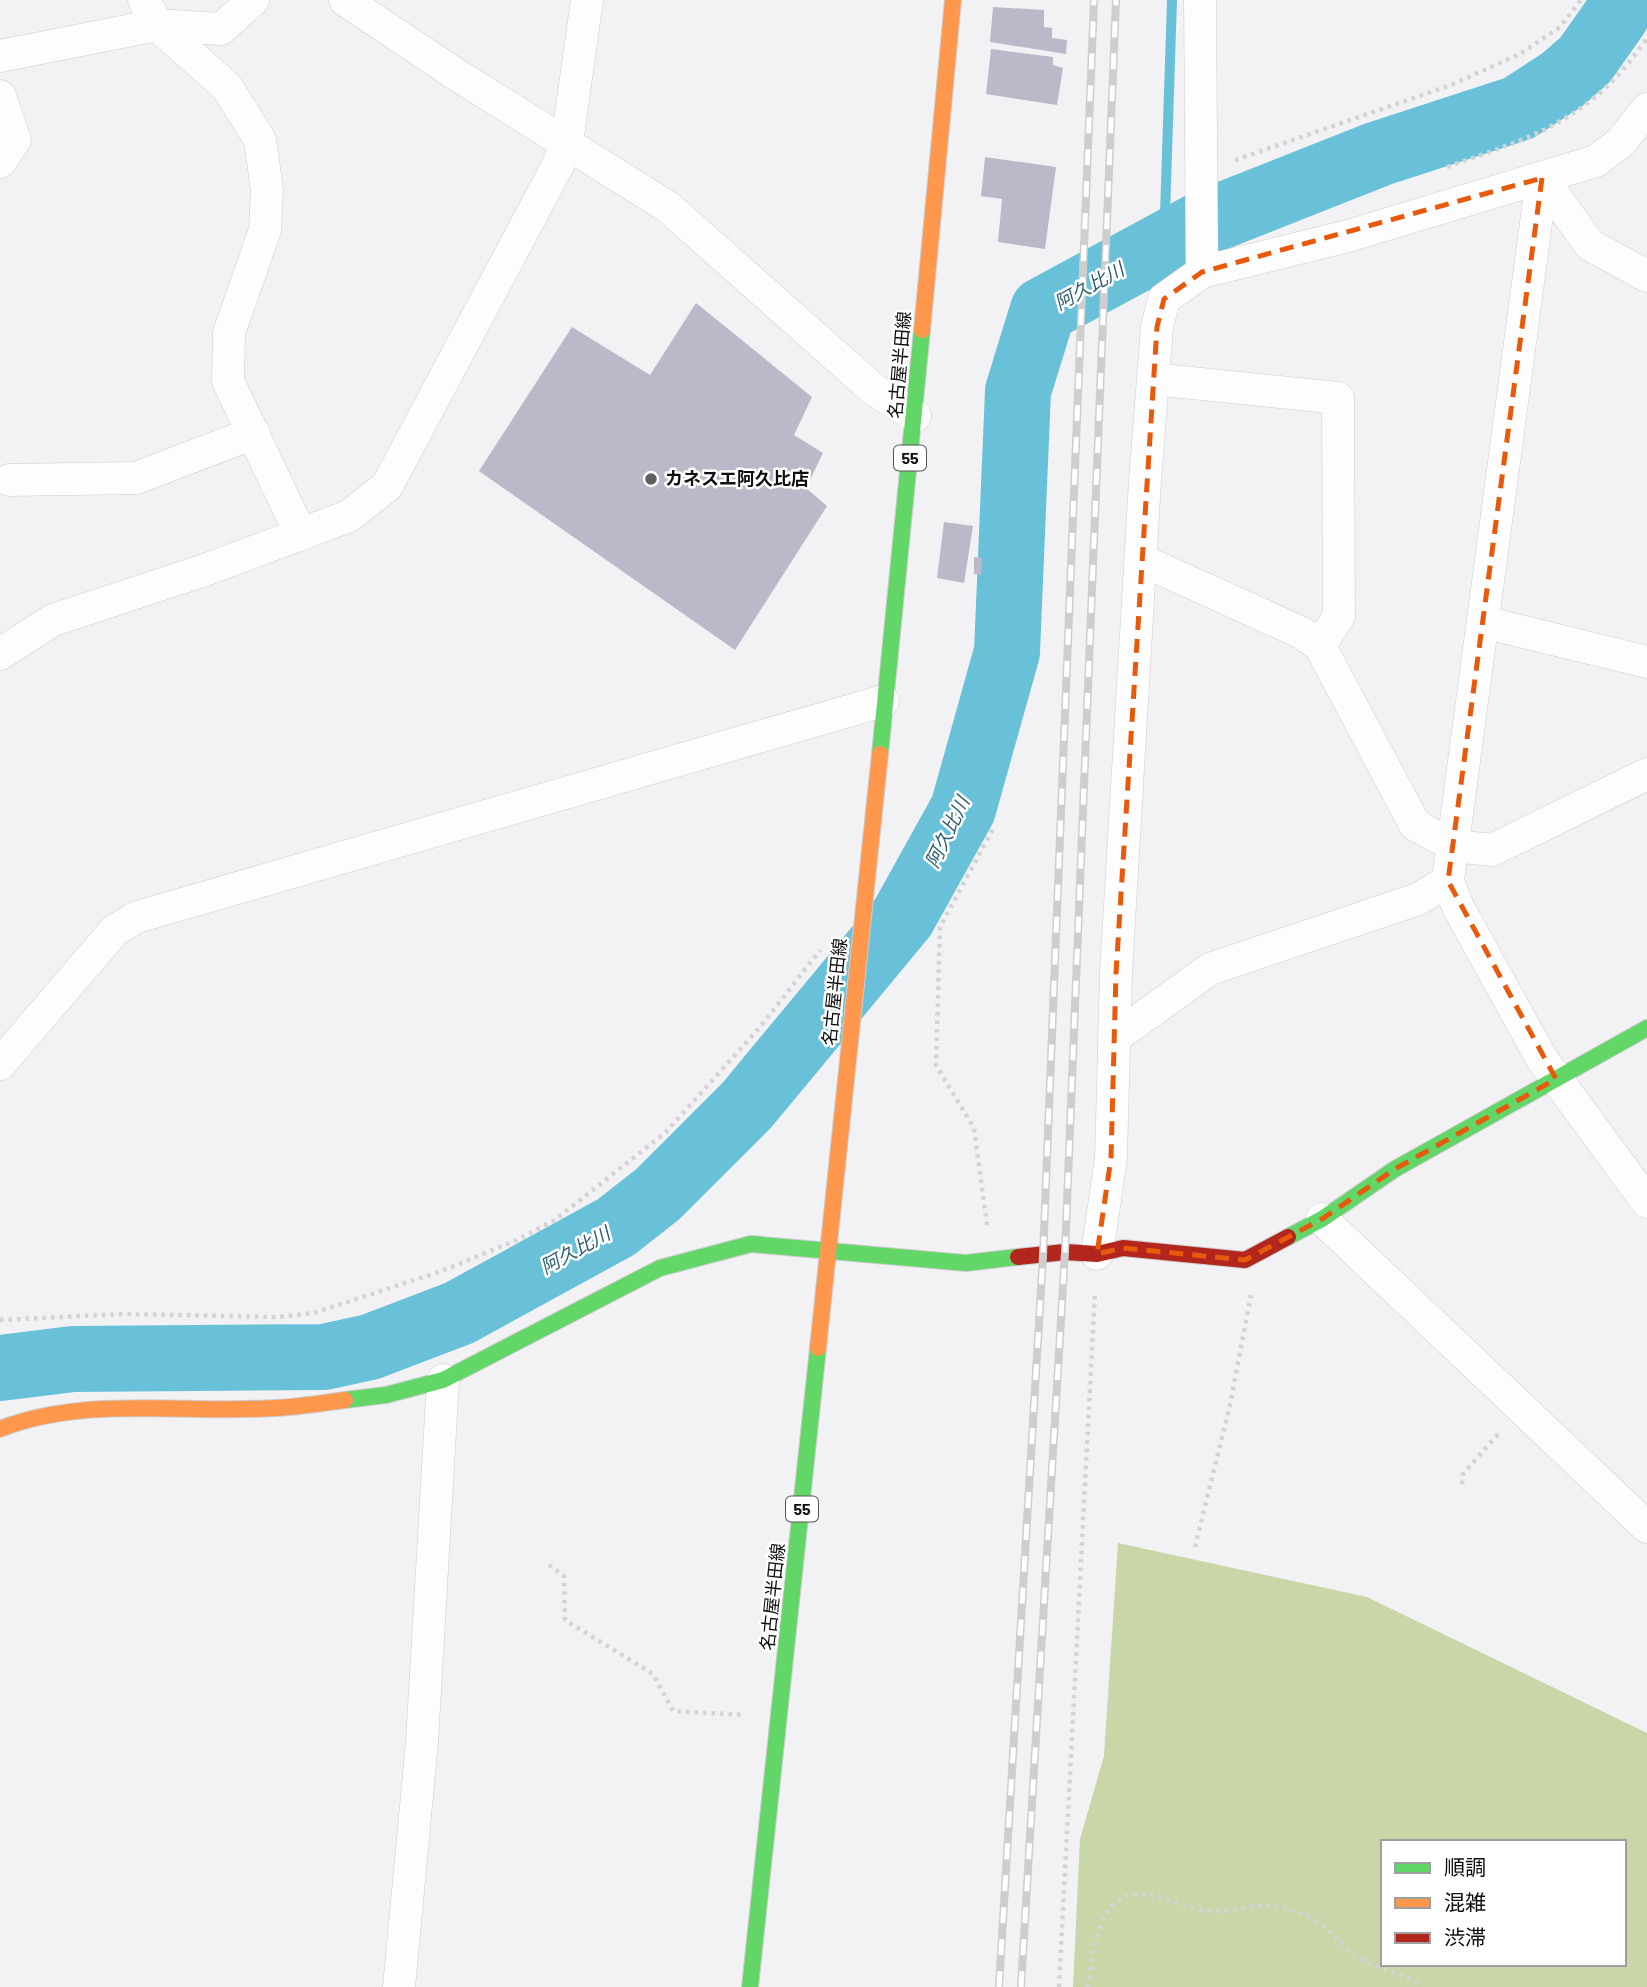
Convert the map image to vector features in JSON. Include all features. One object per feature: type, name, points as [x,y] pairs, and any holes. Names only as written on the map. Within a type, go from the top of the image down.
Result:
[{"type":"main road","name":"名古屋半田線","points":[[750,1987],[830,1252],[849,1030],[915,416],[954,0]]},
{"type":"main road","points":[[0,1429],[25,1419],[84,1410],[276,1408],[386,1395],[443,1380],[660,1268],[751,1244],[966,1264],[1065,1252],[1097,1254],[1123,1248],[1245,1260],[1322,1219],[1395,1169],[1647,1028]]},
{"type":"street","points":[[0,56],[151,12],[220,29],[253,0]]},
{"type":"street","points":[[345,0],[457,75],[668,207],[872,388],[915,416]]},
{"type":"street","points":[[0,654],[53,620],[349,516],[387,486],[557,167],[567,142],[587,0]]},
{"type":"street","points":[[1200,0],[1202,272]]},
{"type":"street","points":[[151,12],[226,87],[260,140],[267,190],[265,230],[229,333],[228,381],[301,535]]},
{"type":"street","points":[[0,96],[15,140],[0,162]]},
{"type":"street","points":[[1097,1254],[1111,1158],[1114,1038],[1141,560],[1157,327],[1164,299],[1202,272],[1349,236],[1596,161],[1621,142],[1647,109]]},
{"type":"street","points":[[1542,178],[1590,245],[1647,276]]},
{"type":"street","points":[[1542,178],[1448,881],[1464,919],[1542,1059],[1647,1202]]},
{"type":"street","points":[[1153,379],[1338,398],[1339,616],[1320,646]]},
{"type":"street","points":[[9,480],[135,478],[254,433]]},
{"type":"street","points":[[1141,560],[1303,633],[1320,646],[1415,825],[1454,846],[1492,850],[1647,774]]},
{"type":"street","points":[[1483,622],[1647,662]]},
{"type":"street","points":[[0,1064],[115,930],[137,917],[883,701]]},
{"type":"street","points":[[1114,1038],[1210,969],[1418,899],[1448,881]]},
{"type":"street","points":[[1322,1219],[1647,1527]]},
{"type":"street","points":[[399,1987],[422,1742],[443,1380]]},
{"type":"path","points":[[1200,168],[1248,157],[1451,85],[1520,54],[1560,27],[1581,0]]},
{"type":"path","points":[[1436,171],[1540,135],[1572,116],[1604,90],[1647,38]]},
{"type":"path","points":[[988,1261],[986,1214],[974,1128],[936,1065],[940,927],[994,827]]},
{"type":"path","points":[[0,1320],[123,1314],[279,1317],[314,1313],[439,1272],[517,1240],[555,1220],[666,1132],[761,1026],[825,944]]},
{"type":"path","points":[[1059,1987],[1097,1254]]},
{"type":"path","points":[[1195,1548],[1230,1405],[1255,1273],[1252,1256]]},
{"type":"path","points":[[1461,1484],[1463,1474],[1522,1409]]},
{"type":"path","points":[[548,1565],[564,1576],[565,1620],[653,1674],[673,1711],[779,1717]]},
{"type":"path","points":[[1087,1987],[1107,1913],[1118,1900],[1136,1892],[1224,1913],[1263,1905],[1310,1917],[1334,1933],[1345,1948],[1364,1961],[1394,1970],[1422,1987]]},
{"type":"highlighted area","points":[[1542,178],[1448,881],[1556,1079],[1395,1169],[1322,1219],[1245,1260],[1123,1248],[1097,1254],[1111,1158],[1116,973],[1157,327],[1164,299],[1202,272]]},
{"type":"green space","points":[[1118,1543],[1367,1597],[1647,1733],[1647,1987],[1073,1987],[1080,1839],[1104,1756]]},
{"type":"building","points":[[993,7],[1044,10],[1044,27],[1052,28],[1052,38],[1067,40],[1066,54],[990,42]]},
{"type":"building","points":[[991,49],[1053,57],[1053,65],[1063,68],[1057,105],[986,94]]},
{"type":"building","points":[[985,157],[1056,167],[1045,249],[998,242],[1002,199],[981,196]]},
{"type":"building","name":"カネスエ阿久比店","points":[[696,303],[812,397],[794,435],[823,453],[806,488],[827,506],[735,650],[479,471],[572,327],[650,375]]},
{"type":"building","points":[[944,522],[973,526],[964,583],[937,578]]},
{"type":"building","points":[[974,557],[982,558],[981,575],[974,574]]},
{"type":"waterway","points":[[1164,245],[1172,0]]},
{"type":"waterway","name":"阿久比川","points":[[0,1368],[73,1359],[324,1357],[370,1347],[459,1313],[616,1227],[658,1194],[747,1105],[903,917],[963,809],[1007,652],[1018,391],[1043,310],[1206,222],[1378,154],[1519,108],[1562,80],[1585,60],[1624,0]]},
{"type":"railway","points":[[999,1987],[1043,1256],[1094,0]]},
{"type":"railway","points":[[1021,1987],[1065,1252],[1116,0]]},
{"type":"traffic: fast","points":[[880,754],[922,330]]},
{"type":"traffic: fast","points":[[1288,1237],[1322,1219],[1395,1169],[1647,1028]]},
{"type":"traffic: fast","points":[[345,1400],[386,1395],[443,1380],[660,1268],[751,1244],[966,1263],[1018,1257]]},
{"type":"traffic: fast","points":[[750,1987],[818,1348]]},
{"type":"traffic: slow","points":[[922,330],[953,0]]},
{"type":"traffic: slow","points":[[818,1348],[880,754]]},
{"type":"traffic: slow","points":[[0,1429],[67,1412],[101,1409],[276,1408],[345,1400]]},
{"type":"traffic: jam","points":[[1018,1257],[1065,1252],[1097,1254],[1123,1248],[1245,1260],[1288,1237]]},
{"type":"place","name":"カネスエ阿久比店","points":[[651,479]]}]
